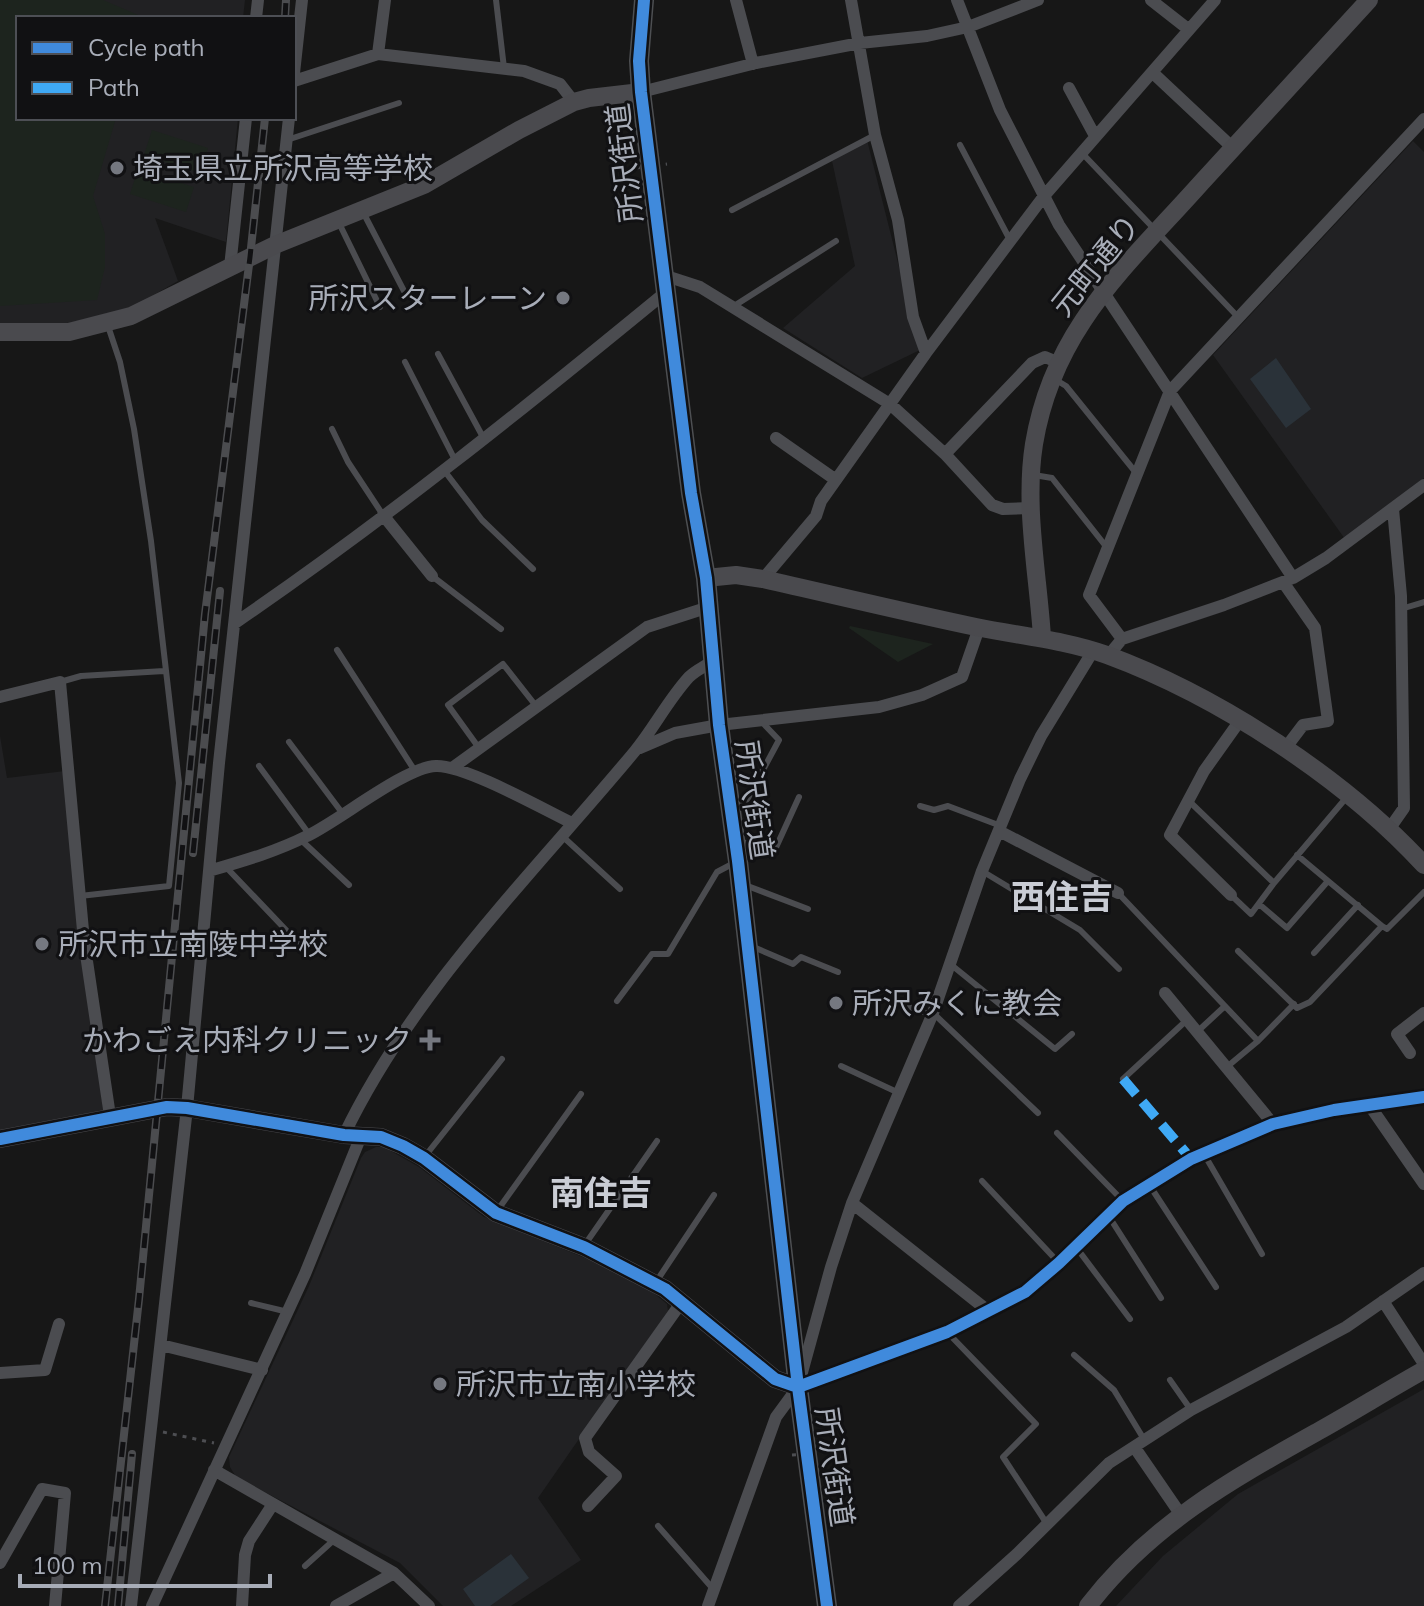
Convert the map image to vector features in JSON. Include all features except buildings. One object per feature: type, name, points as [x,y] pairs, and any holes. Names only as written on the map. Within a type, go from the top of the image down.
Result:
[{"type":"main road","name":"所沢街道","points":[[644,0],[639,61],[641,92],[691,493],[706,578],[719,725],[827,1606]]},
{"type":"street","points":[[296,55],[302,0]]},
{"type":"street","points":[[378,54],[385,0]]},
{"type":"street","points":[[736,0],[753,64]]},
{"type":"street","points":[[851,0],[875,135],[898,220],[913,317],[926,353]]},
{"type":"street","points":[[957,0],[1000,110],[1059,225],[1170,391],[1315,628],[1328,721],[1303,725],[1284,750]]},
{"type":"street","points":[[0,332],[69,332],[147,309],[275,245],[424,185],[574,102],[641,92],[753,64],[860,43],[927,36],[968,27],[1024,2],[1038,0]]},
{"type":"street","points":[[1151,0],[1188,29]]},
{"type":"street","points":[[763,579],[816,516],[821,501],[926,353],[1044,196],[1215,0]]},
{"type":"street","name":"元町通り","points":[[1042,637],[1031,475],[1038,422],[1055,370],[1075,331],[1103,292],[1369,0]]},
{"type":"street","points":[[296,80],[378,54],[524,71],[560,84],[574,102]]},
{"type":"street","points":[[1153,73],[1233,148]]},
{"type":"street","points":[[1069,88],[1095,136]]},
{"type":"street","points":[[1122,639],[1089,595],[1170,391],[1424,119]]},
{"type":"street","points":[[230,267],[246,120]]},
{"type":"street","points":[[131,1606],[187,1108],[209,871],[289,120]]},
{"type":"street","points":[[235,623],[308,573],[484,439],[664,284],[700,287],[890,404],[945,454],[992,505],[1003,509],[1031,508]]},
{"type":"street","points":[[945,454],[1032,363],[1045,357],[1055,370]]},
{"type":"street","points":[[776,438],[836,480]]},
{"type":"street","points":[[708,1606],[776,1417],[798,1387],[852,1203],[932,1014],[982,871],[1041,736],[1100,653],[1122,639],[1288,580],[1424,485]]},
{"type":"street","points":[[1390,828],[1404,808],[1401,609],[1393,509]]},
{"type":"street","points":[[383,515],[432,576]]},
{"type":"street","points":[[706,578],[736,575],[763,579],[979,628],[1042,637],[1153,672],[1241,719],[1348,795],[1390,828],[1424,865]]},
{"type":"street","points":[[452,768],[647,627],[709,607]]},
{"type":"street","points":[[637,749],[675,733],[879,707],[922,695],[962,677],[979,628]]},
{"type":"street","points":[[152,1606],[288,1312],[374,1076],[441,979],[637,749],[690,676],[714,660]]},
{"type":"street","points":[[0,697],[60,682],[80,896],[110,1116]]},
{"type":"street","points":[[1231,895],[1170,835],[1204,771],[1241,719]]},
{"type":"street","points":[[209,871],[261,857],[305,837],[415,771],[436,766],[461,770],[572,823]]},
{"type":"street","points":[[1000,828],[1118,893]]},
{"type":"street","points":[[1165,993],[1273,1124]]},
{"type":"street","points":[[1410,1053],[1397,1034],[1424,1013]]},
{"type":"street","points":[[0,1139],[157,1107],[187,1108],[381,1137],[424,1158],[496,1213],[584,1247],[655,1284],[775,1379],[798,1387],[947,1332],[1025,1292],[1123,1201],[1149,1183],[1204,1154],[1273,1124],[1334,1110],[1424,1097]]},
{"type":"street","points":[[1370,1106],[1424,1184]]},
{"type":"street","points":[[852,1203],[987,1310]]},
{"type":"street","points":[[959,1606],[1109,1463],[1191,1410],[1346,1327],[1424,1273]]},
{"type":"street","points":[[1088,1606],[1141,1549],[1181,1515],[1241,1474],[1424,1367],[1383,1301]]},
{"type":"street","points":[[588,1506],[616,1476],[589,1452],[585,1438],[681,1303]]},
{"type":"street","points":[[0,1373],[45,1370],[59,1324]]},
{"type":"street","points":[[161,1345],[262,1370]]},
{"type":"street","points":[[1140,1444],[1181,1515]]},
{"type":"street","points":[[214,1470],[394,1573],[429,1606]]},
{"type":"street","points":[[0,1563],[42,1489],[65,1493],[55,1606]]},
{"type":"street","points":[[242,1606],[245,1555],[249,1541],[273,1504]]},
{"type":"street","points":[[336,1606],[394,1573]]},
{"type":"lane","points":[[496,0],[504,68]]},
{"type":"lane","points":[[287,140],[399,103]]},
{"type":"lane","points":[[732,210],[875,135]]},
{"type":"lane","points":[[960,145],[1010,240]]},
{"type":"lane","points":[[1081,152],[1238,317]]},
{"type":"lane","points":[[362,210],[404,291]]},
{"type":"lane","points":[[338,221],[380,307]]},
{"type":"lane","points":[[734,307],[836,241]]},
{"type":"lane","points":[[80,896],[169,886],[179,783],[151,541],[134,429],[120,362],[107,323]]},
{"type":"lane","points":[[438,354],[484,439]]},
{"type":"lane","points":[[405,362],[455,460]]},
{"type":"lane","points":[[1055,370],[1137,474]]},
{"type":"lane","points":[[332,429],[348,462],[383,515]]},
{"type":"lane","points":[[443,469],[482,520],[533,569]]},
{"type":"lane","points":[[1031,475],[1052,478],[1108,549]]},
{"type":"lane","points":[[432,576],[501,629]]},
{"type":"lane","points":[[1401,609],[1424,602]]},
{"type":"lane","points":[[337,650],[415,771]]},
{"type":"lane","points":[[479,748],[448,705],[503,664],[536,706]]},
{"type":"lane","points":[[60,682],[81,676],[164,671]]},
{"type":"lane","points":[[732,817],[748,798],[779,740],[760,720]]},
{"type":"lane","points":[[289,742],[343,814]]},
{"type":"lane","points":[[259,766],[305,837],[349,885]]},
{"type":"lane","points":[[1231,895],[1251,914],[1348,795]]},
{"type":"lane","points":[[735,838],[773,854],[799,797]]},
{"type":"lane","points":[[1189,800],[1274,883]]},
{"type":"lane","points":[[920,806],[934,810],[948,806],[1000,828]]},
{"type":"lane","points":[[561,835],[620,889]]},
{"type":"lane","points":[[1297,855],[1387,929],[1424,892]]},
{"type":"lane","points":[[617,1001],[652,954],[668,954],[717,872],[738,861]]},
{"type":"lane","points":[[225,866],[304,949]]},
{"type":"lane","points":[[982,871],[1080,930],[1119,969]]},
{"type":"lane","points":[[1259,904],[1287,928],[1328,881]]},
{"type":"lane","points":[[740,883],[808,909]]},
{"type":"lane","points":[[1118,893],[1258,1041]]},
{"type":"lane","points":[[1314,953],[1358,905]]},
{"type":"lane","points":[[1238,951],[1297,1008],[1310,1002],[1382,926]]},
{"type":"lane","points":[[747,944],[793,964],[801,957],[838,972]]},
{"type":"lane","points":[[949,963],[1055,1049],[1072,1034]]},
{"type":"lane","points":[[895,1002],[932,1014],[1038,1113]]},
{"type":"lane","points":[[1228,1066],[1294,1004]]},
{"type":"lane","points":[[1198,1031],[1225,1006]]},
{"type":"lane","points":[[1123,1079],[1188,1019]]},
{"type":"lane","points":[[424,1158],[502,1059]]},
{"type":"lane","points":[[841,1066],[900,1093]]},
{"type":"lane","points":[[496,1213],[581,1094]]},
{"type":"lane","points":[[1057,1133],[1123,1201]]},
{"type":"lane","points":[[584,1247],[657,1141]]},
{"type":"lane","points":[[1204,1154],[1262,1254]]},
{"type":"lane","points":[[982,1181],[1059,1263]]},
{"type":"lane","points":[[1149,1183],[1216,1287]]},
{"type":"lane","points":[[655,1284],[714,1195]]},
{"type":"lane","points":[[1108,1215],[1161,1298]]},
{"type":"lane","points":[[1076,1247],[1130,1319]]},
{"type":"lane","points":[[251,1303],[288,1312]]},
{"type":"lane","points":[[947,1332],[1036,1424],[1003,1457],[1047,1524]]},
{"type":"lane","points":[[1074,1355],[1114,1390],[1140,1444]]},
{"type":"lane","points":[[1170,1380],[1191,1410]]},
{"type":"lane","points":[[658,1526],[714,1590]]},
{"type":"lane","points":[[305,1566],[335,1539]]},
{"type":"path","points":[[636,168],[667,164]]},
{"type":"path","points":[[151,1429],[225,1446]]},
{"type":"path","points":[[792,1455],[822,1453]]},
{"type":"shaded area","name":"埼玉県立所沢高等学校","points":[[0,0],[245,0],[243,16],[16,16],[16,120],[238,120],[226,242],[155,218],[178,281],[133,307],[70,323],[0,323]]},
{"type":"shaded area","points":[[0,0],[103,0],[138,16],[16,16],[16,120],[115,120],[93,196],[105,234],[105,267],[97,300],[0,306]]},
{"type":"shaded area","points":[[152,130],[208,148],[200,173],[144,155]]},
{"type":"shaded area","points":[[867,140],[920,350],[862,378],[783,328],[855,266],[832,161]]},
{"type":"shaded area","points":[[1413,141],[1424,152],[1424,478],[1345,539],[1213,355]]},
{"type":"shaded area","points":[[138,169],[194,187],[186,212],[130,194]]},
{"type":"shaded area","points":[[1276,358],[1311,409],[1286,428],[1250,379]]},
{"type":"shaded area","points":[[850,626],[933,644],[898,662]]},
{"type":"shaded area","name":"所沢市立南陵中学校","points":[[0,736],[7,778],[65,771],[103,1110],[0,1133]]},
{"type":"shaded area","name":"所沢市立南小学校","points":[[384,1147],[419,1167],[484,1217],[595,1262],[650,1290],[667,1304],[668,1311],[538,1498],[581,1560],[511,1606],[443,1606],[400,1563],[236,1477],[230,1467],[229,1457],[309,1286],[361,1158],[365,1152]]},
{"type":"shaded area","points":[[1424,1389],[1424,1606],[1116,1606],[1163,1556],[1238,1494]]},
{"type":"shaded area","points":[[511,1554],[529,1578],[490,1606],[475,1606],[463,1589]]},
{"type":"railway","points":[[285,16],[286,0]]},
{"type":"railway","points":[[105,1606],[139,1299],[205,614],[265,120]]},
{"type":"railway","points":[[193,853],[220,591]]},
{"type":"railway","points":[[118,1606],[132,1454]]},
{"type":"marked path","points":[[1123,1079],[1191,1159]]},
{"type":"cycle path","points":[[644,0],[639,61],[641,92],[691,493],[706,578],[719,725],[827,1606]]},
{"type":"cycle path","points":[[0,1139],[167,1107],[344,1135],[381,1137],[424,1158],[496,1213],[584,1247],[665,1289],[775,1379],[798,1387],[947,1332],[1025,1292],[1123,1201],[1191,1159],[1273,1124],[1334,1110],[1424,1097]]},
{"type":"place","name":"埼玉県立所沢高等学校","points":[[117,168]]},
{"type":"place","name":"所沢スターレーン","points":[[563,298]]},
{"type":"place","name":"所沢市立南陵中学校","points":[[42,944]]},
{"type":"place","name":"所沢みくに教会","points":[[836,1003]]},
{"type":"place","name":"かわごえ内科クリニック","points":[[430,1040]]},
{"type":"place","name":"所沢市立南小学校","points":[[440,1384]]},
{"type":"district","name":"西住吉","points":[[1062,896]]},
{"type":"district","name":"南住吉","points":[[601,1192]]}]
